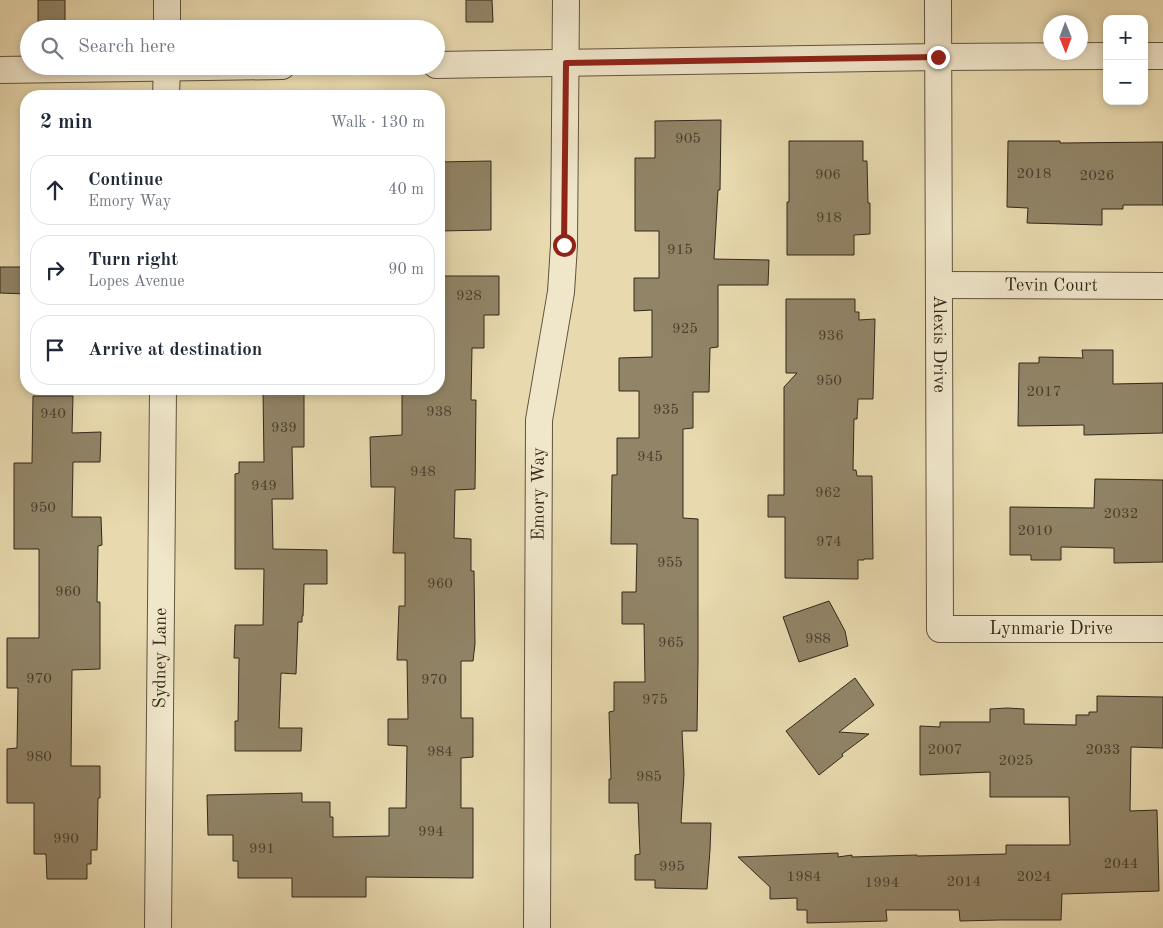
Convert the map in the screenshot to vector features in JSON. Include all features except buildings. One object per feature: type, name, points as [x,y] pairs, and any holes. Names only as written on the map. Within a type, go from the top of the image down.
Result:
[{"type":"street","points":[[167,0],[167,20]]},
{"type":"street","name":"Emory Way","points":[[537,928],[539,420],[561,292],[564,245],[566,0]]},
{"type":"street","name":"Alexis Drive","points":[[938,0],[940,629]]},
{"type":"street","points":[[445,65],[1103,56]]},
{"type":"street","points":[[1148,56],[1163,56]]},
{"type":"street","points":[[0,70],[20,70]]},
{"type":"street","points":[[166,75],[166,90]]},
{"type":"street","name":"Tevin Court","points":[[939,285],[1163,286]]},
{"type":"street","name":"Sydney Lane","points":[[158,928],[163,395]]},
{"type":"street","name":"Lynmarie Drive","points":[[940,629],[1163,629]]},
{"type":"route","points":[[564,245],[566,63],[938,57]]}]
